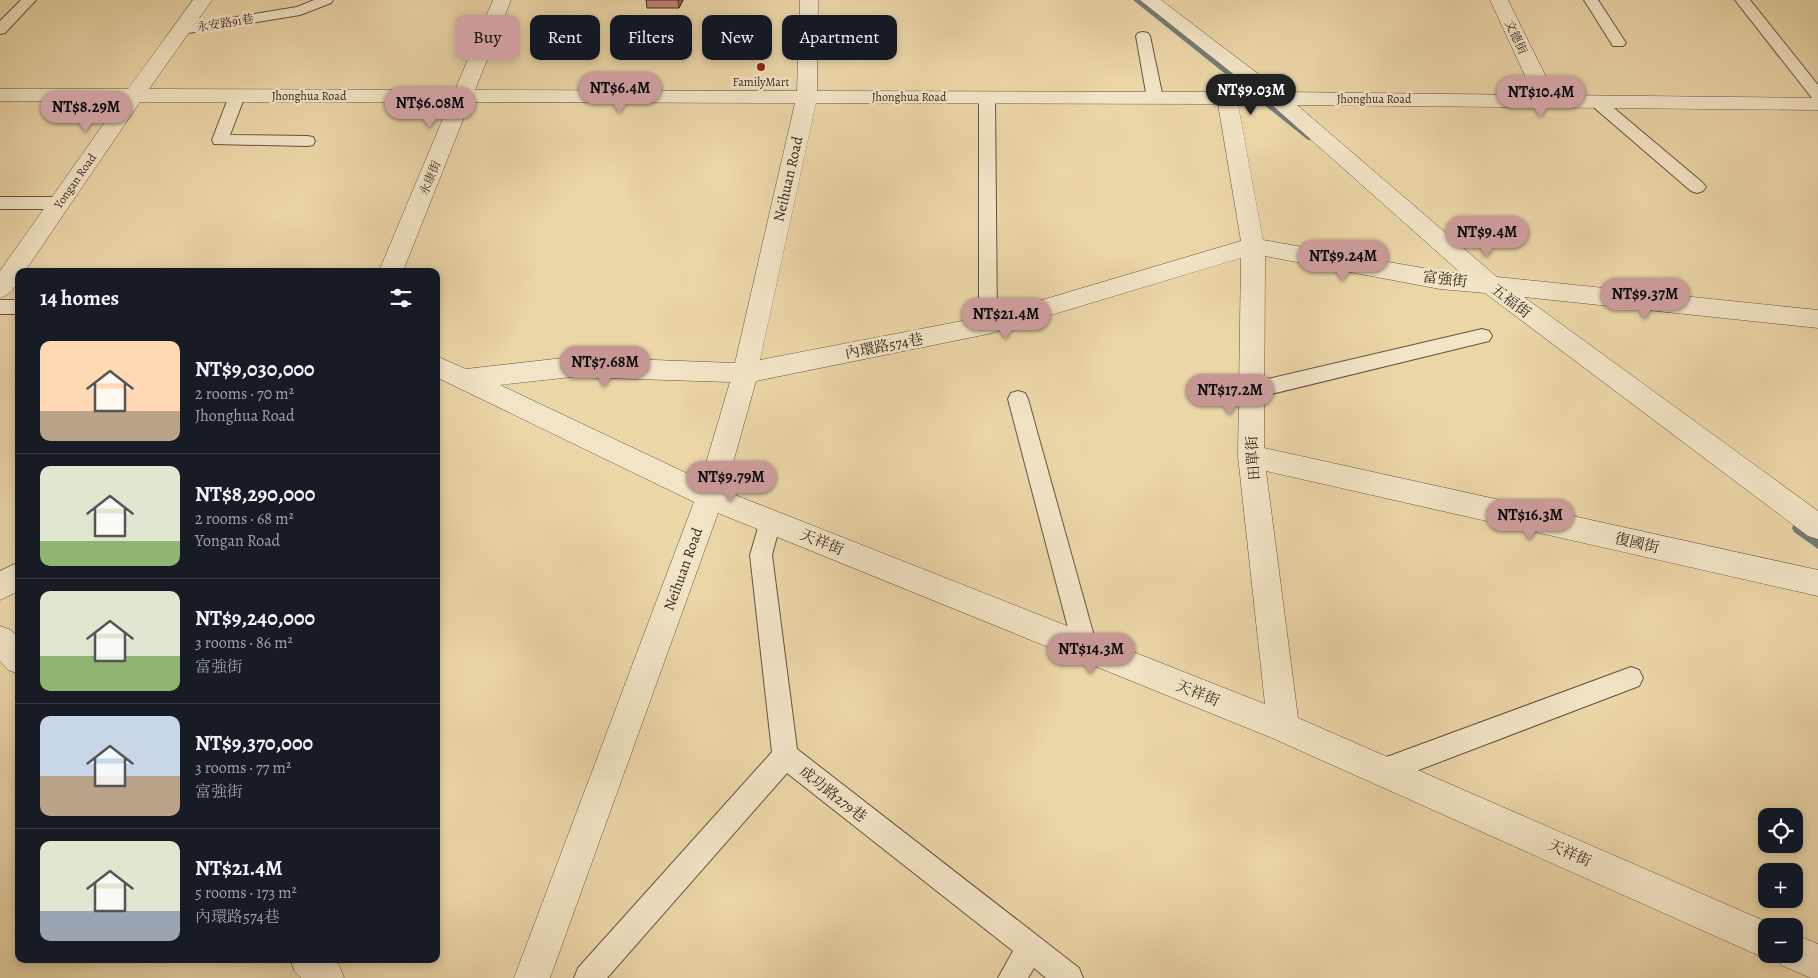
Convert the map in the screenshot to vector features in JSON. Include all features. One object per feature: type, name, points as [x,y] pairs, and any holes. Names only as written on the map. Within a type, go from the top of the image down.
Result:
[{"type":"street","name":"Yongan Road","points":[[0,289],[134,95],[203,0]]},
{"type":"street","name":"永康街","points":[[392,268],[502,0]]},
{"type":"street","name":"Neihuan Road","points":[[532,978],[710,497],[745,373],[807,97],[809,0]]},
{"type":"street","name":"五福街","points":[[1149,0],[1271,98],[1483,284],[1818,527]]},
{"type":"street","name":"文德街","points":[[1499,0],[1546,100]]},
{"type":"street","name":"Jhonghua Road","points":[[0,95],[1271,98],[1818,104]]},
{"type":"street","name":"田單街","points":[[1233,98],[1253,246],[1251,456],[1283,727]]},
{"type":"street","name":"內環路574巷","points":[[464,379],[572,367],[745,373],[988,325],[1253,246]]},
{"type":"street","name":"富強街","points":[[1253,246],[1440,280],[1818,319]]},
{"type":"street","name":"天祥街","points":[[440,368],[710,497],[1283,727],[1758,936]]},
{"type":"street","name":"復國街","points":[[1251,456],[1818,583]]},
{"type":"street","points":[[0,587],[15,578]]},
{"type":"street","points":[[1803,956],[1818,963]]},
{"type":"street","points":[[312,963],[326,978]]},
{"type":"lane","points":[[0,30],[29,0]]},
{"type":"lane","name":"永安路91巷","points":[[182,30],[300,11],[326,0]]},
{"type":"lane","points":[[1591,0],[1618,44]]},
{"type":"lane","points":[[1742,0],[1818,95]]},
{"type":"lane","points":[[1143,36],[1155,98]]},
{"type":"lane","points":[[238,96],[220,140],[306,141]]},
{"type":"lane","points":[[987,98],[988,325]]},
{"type":"lane","points":[[1596,101],[1697,187]]},
{"type":"lane","points":[[0,203],[60,203]]},
{"type":"lane","points":[[0,307],[15,307]]},
{"type":"lane","points":[[1251,391],[1482,336]]},
{"type":"lane","points":[[1018,400],[1085,647]]},
{"type":"lane","name":"成功路279巷","points":[[770,521],[761,555],[785,756],[1069,978]]},
{"type":"lane","points":[[1382,771],[1631,678]]},
{"type":"lane","points":[[588,978],[785,756]]},
{"type":"lane","points":[[1012,978],[1030,949]]},
{"type":"waterway","points":[[1137,0],[1311,138]]},
{"type":"waterway","points":[[1798,528],[1818,544]]},
{"type":"place","name":"FamilyMart","points":[[761,67]]}]
